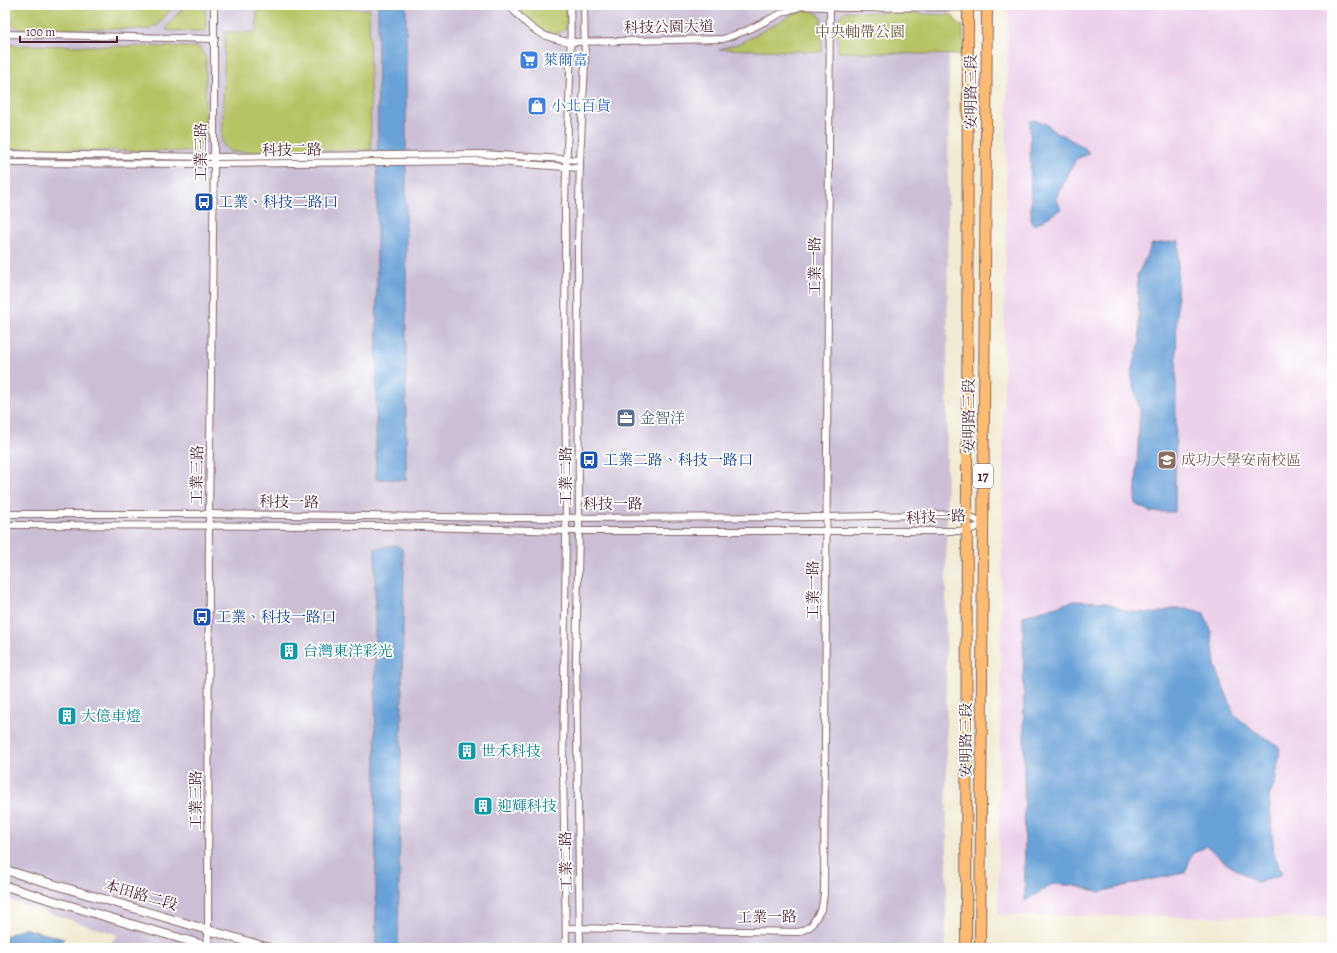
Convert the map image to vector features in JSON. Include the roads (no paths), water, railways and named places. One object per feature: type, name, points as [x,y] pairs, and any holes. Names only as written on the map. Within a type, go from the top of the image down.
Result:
[{"type":"main road","name":"安明路三段","points":[[966,948],[968,6]]},
{"type":"main road","name":"安明路三段","points":[[980,948],[987,7]]},
{"type":"street","name":"工業三路","points":[[210,948],[208,930],[209,514],[214,164],[214,5]]},
{"type":"street","name":"科技公園大道","points":[[507,5],[511,7],[530,28],[541,35],[555,40],[572,42],[723,39],[748,30],[794,8],[803,6],[830,6],[845,8],[987,7]]},
{"type":"street","name":"科技公園大道","points":[[512,5],[520,18]]},
{"type":"street","name":"工業二路","points":[[566,948],[563,765],[566,531],[566,159],[572,42],[570,5]]},
{"type":"street","name":"工業二路","points":[[580,948],[576,659],[579,531],[578,247],[580,160],[585,63],[584,5]]},
{"type":"street","name":"工業一路","points":[[566,928],[799,932],[811,926],[822,908],[824,886],[830,6]]},
{"type":"street","points":[[5,34],[214,39]]},
{"type":"street","name":"科技二路","points":[[5,154],[214,157],[482,154],[580,160]]},
{"type":"street","name":"科技二路","points":[[5,163],[214,164],[482,161],[580,168]]},
{"type":"street","name":"科技一路","points":[[5,514],[209,514],[565,518],[827,517],[967,514],[983,524]]},
{"type":"street","name":"科技一路","points":[[5,525],[388,526],[566,531],[826,532],[967,531],[983,524]]},
{"type":"street","name":"本田路二段","points":[[5,870],[269,948]]},
{"type":"street","name":"本田路二段","points":[[5,886],[210,948]]},
{"type":"water","points":[[378,5],[406,5],[406,480],[376,479]]},
{"type":"water","points":[[1033,120],[1046,123],[1052,130],[1086,149],[1089,154],[1076,159],[1056,198],[1061,209],[1039,223],[1033,225],[1031,223],[1030,122]]},
{"type":"water","points":[[1179,241],[1177,295],[1175,512],[1151,512],[1135,504],[1140,410],[1131,375],[1140,342],[1137,276],[1152,244]]},
{"type":"water","points":[[395,545],[402,549],[404,562],[398,948],[376,948],[375,549]]},
{"type":"water","points":[[1074,601],[1104,602],[1129,612],[1156,613],[1172,609],[1190,609],[1204,613],[1211,631],[1215,665],[1234,714],[1250,728],[1280,748],[1275,783],[1269,796],[1274,854],[1282,874],[1258,883],[1227,864],[1207,846],[1192,854],[1185,873],[1148,880],[1100,892],[1077,886],[1053,884],[1025,901],[1023,616]]},
{"type":"water","points":[[23,928],[64,939],[55,948],[5,948],[5,937]]},
{"type":"place","name":"萊爾富","points":[[529,60]]},
{"type":"place","name":"小北百貨","points":[[537,106]]},
{"type":"place","name":"工業、科技二路口","points":[[204,202]]},
{"type":"place","name":"金智洋","points":[[626,418]]},
{"type":"place","name":"工業二路、科技一路口","points":[[589,460]]},
{"type":"place","name":"成功大學安南校區","points":[[1167,460]]},
{"type":"place","name":"工業、科技一路口","points":[[202,617]]},
{"type":"place","name":"台灣東洋彩光","points":[[289,651]]},
{"type":"place","name":"大億車燈","points":[[67,716]]},
{"type":"place","name":"世禾科技","points":[[467,751]]},
{"type":"place","name":"迎輝科技","points":[[483,806]]},
{"type":"park label","name":"中央軸帶公園","points":[[860,32]]}]
